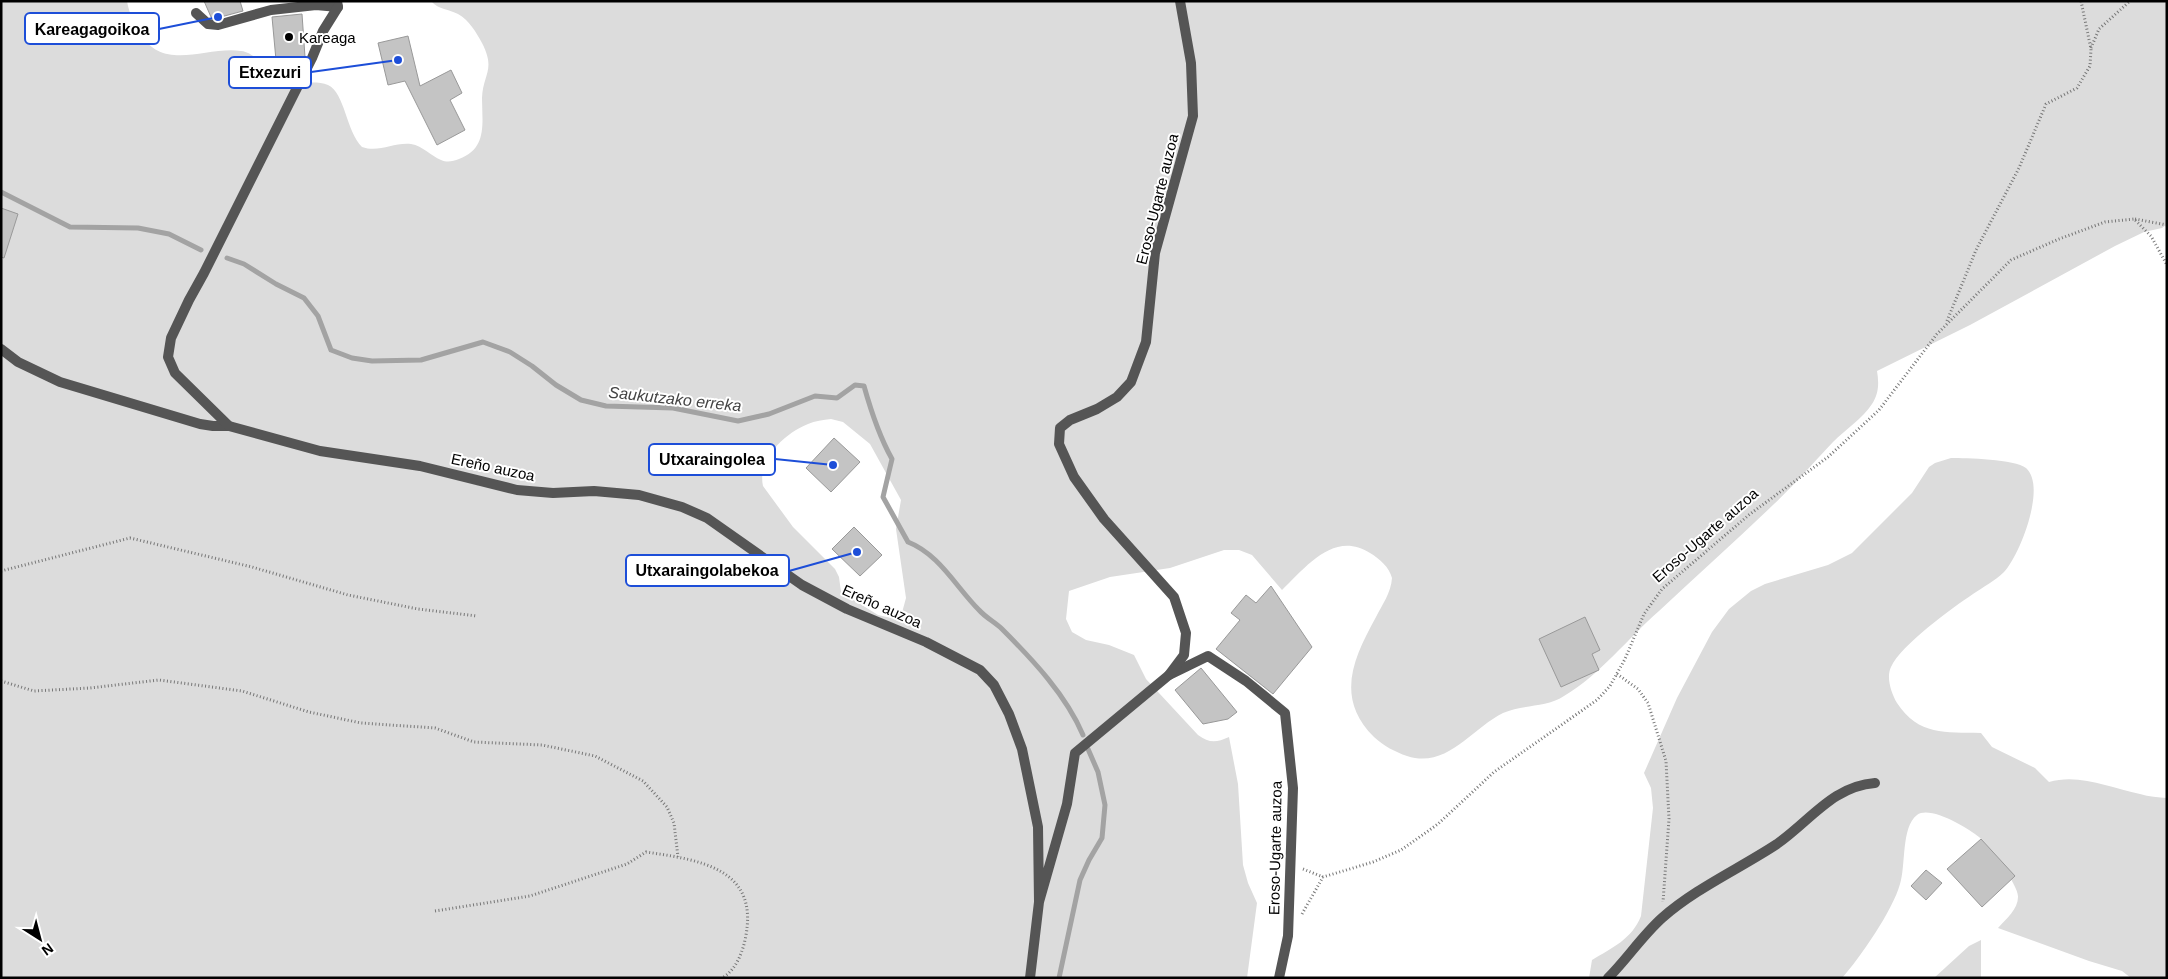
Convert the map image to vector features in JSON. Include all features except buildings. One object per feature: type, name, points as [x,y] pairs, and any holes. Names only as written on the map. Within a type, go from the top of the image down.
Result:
[{"type":"street","name":"Eroso-Ugarte auzoa","points":[[1030,978],[1039,902],[1067,804],[1075,753],[1169,675],[1184,655],[1186,633],[1174,597],[1104,519],[1074,476],[1058,444],[1060,428],[1070,420],[1097,409],[1117,397],[1131,382],[1146,342],[1156,253],[1193,116],[1191,63],[1180,1]]},
{"type":"street","points":[[196,13],[208,24],[218,25],[271,10],[338,4]]},
{"type":"street","name":"Ereño auzoa","points":[[338,4],[322,31],[312,58],[209,264],[188,300],[171,338],[168,357],[175,373],[229,426],[320,451],[420,466],[517,490],[553,493],[594,491],[639,495],[682,507],[707,518],[802,585],[847,609],[926,642],[980,670],[994,684],[1009,714],[1022,749],[1038,827],[1039,902]]},
{"type":"street","points":[[1,349],[18,362],[60,382],[200,424],[229,426]]},
{"type":"street","name":"Eroso-Ugarte auzoa","points":[[1169,675],[1208,656],[1246,681],[1285,713],[1293,788],[1288,936],[1279,978]]},
{"type":"street","points":[[1608,978],[1667,914],[1683,901],[1778,843],[1832,798],[1859,784],[1876,783]]},
{"type":"path","points":[[1946,324],[1976,250],[2019,168],[2046,104],[2077,88],[2090,66],[2091,49],[2081,1]]},
{"type":"path","points":[[2091,49],[2099,29],[2130,1]]},
{"type":"path","points":[[2134,219],[2151,236],[2167,265]]},
{"type":"path","name":"Eroso-Ugarte auzoa","points":[[1301,915],[1323,877],[1373,862],[1401,850],[1438,824],[1494,772],[1597,700],[1610,686],[1626,660],[1644,614],[1662,589],[1750,514],[1828,457],[1879,410],[1946,324],[2011,260],[2059,238],[2105,222],[2134,219],[2167,225]]},
{"type":"path","points":[[1,572],[130,538],[252,567],[348,595],[418,609],[478,616]]},
{"type":"path","points":[[1617,674],[1638,689],[1648,703],[1666,761],[1669,818],[1663,903],[1667,914]]},
{"type":"path","points":[[1,680],[34,690],[90,688],[159,680],[168,681],[242,691],[309,712],[361,722],[435,728],[474,742],[542,745],[595,756],[643,782],[667,807],[674,823],[678,857]]},
{"type":"path","points":[[435,911],[530,896],[627,864],[646,852],[700,861],[726,872],[744,897],[749,922],[742,951],[729,974],[722,978]]},
{"type":"path","points":[[1291,859],[1302,868],[1323,877]]},
{"type":"shaded area","points":[[1,1],[127,1],[132,18],[140,33],[150,45],[161,52],[173,55],[228,50],[247,53],[257,59],[269,73],[279,80],[291,83],[322,83],[334,89],[342,104],[352,132],[362,147],[374,149],[399,144],[411,144],[448,162],[468,154],[475,149],[479,142],[482,125],[482,98],[488,72],[488,60],[480,39],[466,20],[455,12],[437,6],[431,1],[2167,1],[2167,224],[2162,228],[2144,232],[2115,246],[1970,325],[1877,371],[1878,384],[1876,396],[1864,414],[1833,442],[1774,504],[1647,622],[1602,667],[1557,700],[1503,713],[1458,745],[1434,757],[1421,759],[1398,753],[1374,737],[1362,722],[1355,708],[1351,693],[1352,678],[1360,648],[1388,594],[1392,578],[1389,570],[1381,561],[1357,547],[1344,546],[1322,554],[1282,590],[1252,555],[1239,550],[1224,550],[1170,568],[1110,577],[1069,591],[1066,619],[1072,632],[1086,640],[1109,645],[1134,655],[1146,679],[1198,735],[1206,740],[1213,741],[1229,737],[1238,784],[1243,865],[1248,883],[1257,903],[1247,978],[1,978]],"holes":[[[831,419],[843,422],[870,444],[901,500],[896,529],[906,598],[900,620],[878,615],[841,592],[839,577],[835,569],[793,527],[763,486],[764,466],[782,440],[799,428],[816,421]]]},
{"type":"shaded area","points":[[1951,458],[2001,461],[2026,468],[2032,477],[2034,489],[2029,520],[2017,551],[2004,572],[1928,627],[1897,658],[1891,667],[1889,675],[1893,695],[1905,714],[1924,727],[1944,732],[1981,733],[1992,747],[2035,768],[2049,782],[2072,779],[2083,780],[2147,796],[2167,798],[2167,978],[2131,978],[2122,971],[1998,928],[2016,906],[2018,897],[2014,884],[1989,848],[1974,833],[1958,823],[1939,815],[1923,813],[1917,815],[1908,828],[1902,876],[1891,907],[1858,959],[1842,978],[1589,978],[1592,960],[1627,937],[1641,916],[1653,808],[1651,788],[1644,773],[1677,698],[1712,632],[1729,609],[1751,591],[1765,584],[1828,565],[1852,553],[1912,493],[1929,467]]},
{"type":"shaded area","points":[[1981,940],[1981,978],[1934,978],[1969,946]]},
{"type":"waterway","name":"Saukutzako erreka","points":[[1,192],[70,227],[138,228],[169,234],[201,250]]},
{"type":"waterway","name":"Saukutzako erreka","points":[[227,258],[244,264],[276,284],[304,298],[318,316],[331,350],[352,358],[372,361],[421,360],[483,342],[510,352],[556,385],[581,400],[606,406],[673,408],[738,421],[769,414],[815,396],[837,398],[855,385],[864,386],[876,423],[892,459],[883,497],[908,542],[929,554],[982,613],[1002,629],[1037,666],[1068,706],[1083,735]]},
{"type":"waterway","name":"Saukutzako erreka","points":[[1059,978],[1080,880],[1102,838],[1105,805],[1098,772],[1088,749]]},
{"type":"place","name":"Kareagagoikoa","points":[[218,17]]},
{"type":"place","name":"Kareaga","points":[[289,37]]},
{"type":"place","name":"Etxezuri","points":[[398,60]]},
{"type":"place","name":"Utxaraingolea","points":[[833,465]]},
{"type":"place","name":"Utxaraingolabekoa","points":[[857,552]]}]
